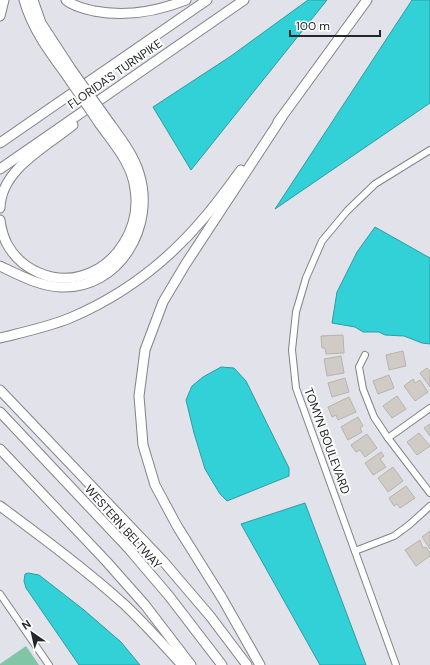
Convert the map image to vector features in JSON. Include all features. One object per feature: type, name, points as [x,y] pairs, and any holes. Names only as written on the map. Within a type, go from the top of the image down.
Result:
[{"type":"highway","points":[[0,16],[4,0]]},
{"type":"highway","points":[[24,0],[33,25],[43,43],[68,71]]},
{"type":"highway","points":[[0,220],[7,244],[17,258],[26,266],[38,273],[53,278],[68,278],[81,276],[100,268],[115,256],[124,243],[134,220],[136,205],[135,188],[127,164],[102,121],[68,71],[41,23],[33,0]]},
{"type":"highway","points":[[66,0],[86,9],[106,13],[128,14],[149,12],[186,0]]},
{"type":"highway","name":"FLORIDA'S TURNPIKE","points":[[0,143],[206,0]]},
{"type":"highway","name":"FLORIDA'S TURNPIKE","points":[[0,169],[244,0]]},
{"type":"highway","points":[[0,338],[35,330],[70,318],[127,288],[157,266],[204,219],[282,117],[367,0]]},
{"type":"highway","points":[[0,208],[4,189],[10,177],[20,166],[115,89]]},
{"type":"highway","points":[[260,665],[222,598],[177,526],[155,485],[143,445],[138,396],[145,350],[163,302],[208,228],[282,117]]},
{"type":"highway","points":[[0,266],[34,281],[60,287],[75,286],[98,278],[110,271],[120,262],[130,249],[138,234],[142,222],[144,206],[143,187],[134,160],[102,121]]},
{"type":"highway","points":[[0,390],[163,561],[210,616],[247,665]]},
{"type":"highway","name":"WESTERN BELTWAY","points":[[0,412],[129,549],[169,596],[222,665]]},
{"type":"highway","points":[[0,449],[106,560],[145,605],[192,665]]},
{"type":"highway","points":[[0,506],[65,554],[94,578],[156,635],[182,665]]},
{"type":"street","name":"TOMYN BOULEVARD","points":[[396,665],[296,388],[292,350],[296,312],[306,278],[322,241],[347,211],[375,184],[430,150]]},
{"type":"street","points":[[365,355],[359,367],[363,389],[374,417],[430,493]]},
{"type":"street","points":[[388,438],[430,408]]},
{"type":"street","points":[[355,551],[394,536],[430,506]]},
{"type":"street","points":[[0,594],[49,665]]},
{"type":"green space","points":[[26,646],[39,665],[0,665],[0,664]]},
{"type":"water","points":[[308,0],[327,0],[191,170],[153,107],[231,56]]},
{"type":"water","points":[[412,0],[430,0],[430,103],[275,209]]},
{"type":"water","points":[[375,227],[430,258],[430,344],[422,343],[404,336],[385,335],[379,332],[363,332],[355,327],[332,323],[337,292],[357,252]]},
{"type":"water","points":[[221,367],[234,368],[246,381],[289,468],[289,476],[227,501],[220,494],[205,469],[186,400],[192,386],[203,377]]},
{"type":"water","points":[[305,503],[366,665],[320,665],[241,524]]},
{"type":"water","points":[[28,573],[39,575],[84,610],[121,642],[140,665],[79,665],[26,588],[24,581],[25,574]]},
{"type":"building","points":[[343,335],[344,353],[326,354],[325,348],[322,348],[321,336]]},
{"type":"building","points":[[403,351],[406,366],[389,370],[386,355]]},
{"type":"building","points":[[341,356],[344,373],[327,376],[324,359]]},
{"type":"building","points":[[427,368],[430,371],[430,387],[420,373]]},
{"type":"building","points":[[389,375],[394,388],[378,394],[373,381]]},
{"type":"building","points":[[345,378],[349,392],[332,397],[328,383]]},
{"type":"building","points":[[413,379],[415,383],[420,380],[428,392],[415,401],[404,386]]},
{"type":"building","points":[[397,396],[406,409],[392,418],[383,406]]},
{"type":"building","points":[[349,397],[356,412],[338,420],[336,415],[332,417],[328,407]]},
{"type":"building","points":[[358,417],[363,426],[360,428],[362,432],[348,440],[341,427]]},
{"type":"building","points":[[430,424],[430,436],[424,428]]},
{"type":"building","points":[[419,433],[430,446],[417,455],[407,442]]},
{"type":"building","points":[[367,434],[377,448],[365,457],[360,450],[356,452],[351,445]]},
{"type":"building","points":[[381,452],[384,456],[380,459],[386,467],[373,475],[365,463]]},
{"type":"building","points":[[393,467],[403,481],[388,492],[378,478]]},
{"type":"building","points":[[406,486],[415,498],[400,508],[397,504],[394,506],[389,498]]},
{"type":"building","points":[[430,531],[430,549],[422,537]]},
{"type":"building","points":[[420,540],[423,548],[426,547],[430,553],[430,556],[416,566],[405,550]]}]
